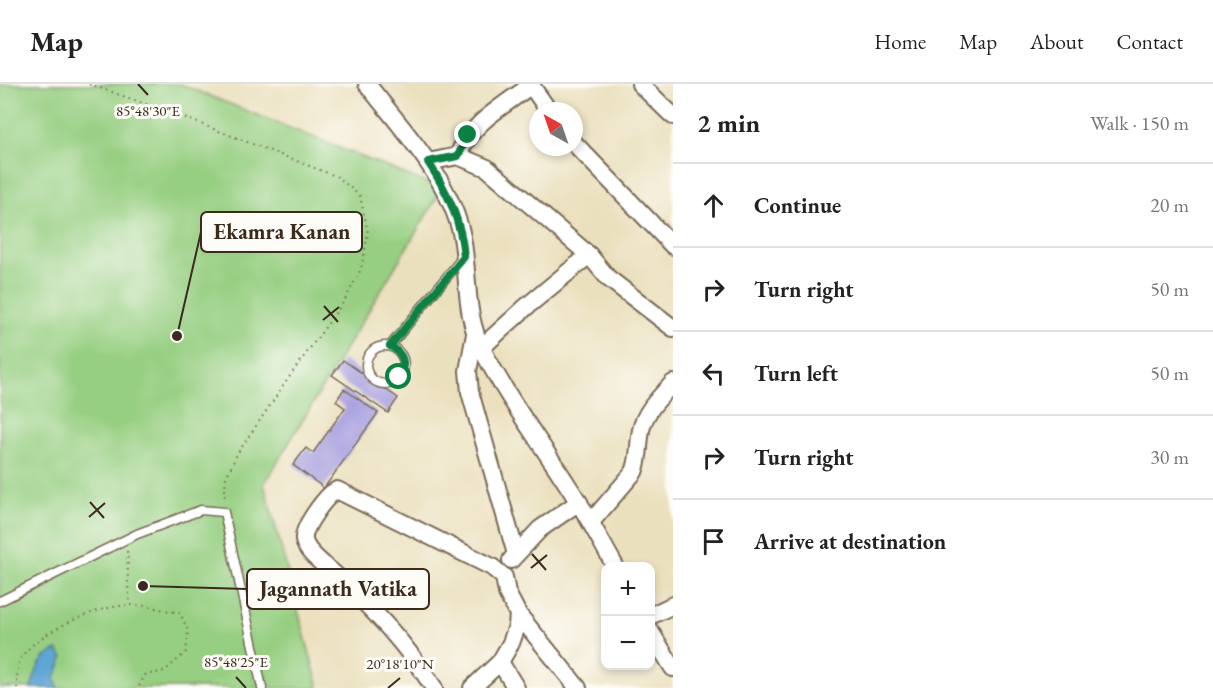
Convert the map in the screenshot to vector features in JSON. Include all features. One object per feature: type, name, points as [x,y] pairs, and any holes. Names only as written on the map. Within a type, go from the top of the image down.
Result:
[{"type":"street","points":[[367,84],[444,186],[462,236],[466,290],[478,340],[520,412],[579,502],[612,562]]},
{"type":"street","points":[[640,84],[673,116]]},
{"type":"street","points":[[458,156],[462,145],[475,127],[530,85],[542,102]]},
{"type":"street","points":[[583,152],[673,246]]},
{"type":"street","points":[[428,162],[458,156],[488,168],[589,255],[608,278],[673,328]]},
{"type":"street","points":[[516,554],[470,393],[468,371],[478,340],[526,307],[589,255]]},
{"type":"street","points":[[591,522],[634,472],[638,463],[643,423],[673,383]]},
{"type":"street","points":[[434,688],[417,662],[363,600],[307,546],[304,538],[306,529],[326,498],[337,490],[492,567],[504,577]]},
{"type":"street","points":[[578,688],[518,614],[507,593],[504,577],[516,554],[540,529],[579,502]]},
{"type":"street","points":[[655,614],[673,604]]},
{"type":"street","points":[[472,688],[500,662],[511,643],[517,626],[518,614]]},
{"type":"street","points":[[655,638],[673,668]]},
{"type":"street","points":[[500,662],[516,688]]},
{"type":"lane","points":[[390,346],[400,354],[403,360],[402,372],[399,377],[389,383],[377,382],[366,369],[368,356],[377,347],[390,346],[464,257]]},
{"type":"lane","points":[[0,601],[121,542],[201,510],[224,512],[262,688]]},
{"type":"path","points":[[88,84],[180,116],[338,177],[360,196],[368,232],[361,269],[345,300],[237,454],[226,478],[224,512]]},
{"type":"path","points":[[121,542],[127,551],[129,567],[127,588],[131,605]]},
{"type":"path","points":[[17,688],[16,678],[21,658],[44,637],[100,610],[131,605],[180,614],[188,631],[186,652],[165,670],[145,675],[138,688]]},
{"type":"green space","points":[[0,84],[180,84],[442,189],[264,484],[319,688],[0,688]]},
{"type":"water","points":[[57,650],[63,658],[55,678],[58,688],[31,688],[42,661]]},
{"type":"building","points":[[343,360],[398,398],[388,413],[332,375]]},
{"type":"building","points":[[344,389],[378,413],[324,488],[293,465],[306,448],[313,453],[345,408],[336,401]]},
{"type":"place","name":"Ekamra Kanan","points":[[177,336]]},
{"type":"place","name":"Jagannath Vatika","points":[[143,586]]},
{"type":"route","points":[[399,377],[404,366],[403,360],[400,354],[390,346],[464,257],[462,236],[444,186],[428,162],[458,156],[468,135]]}]
